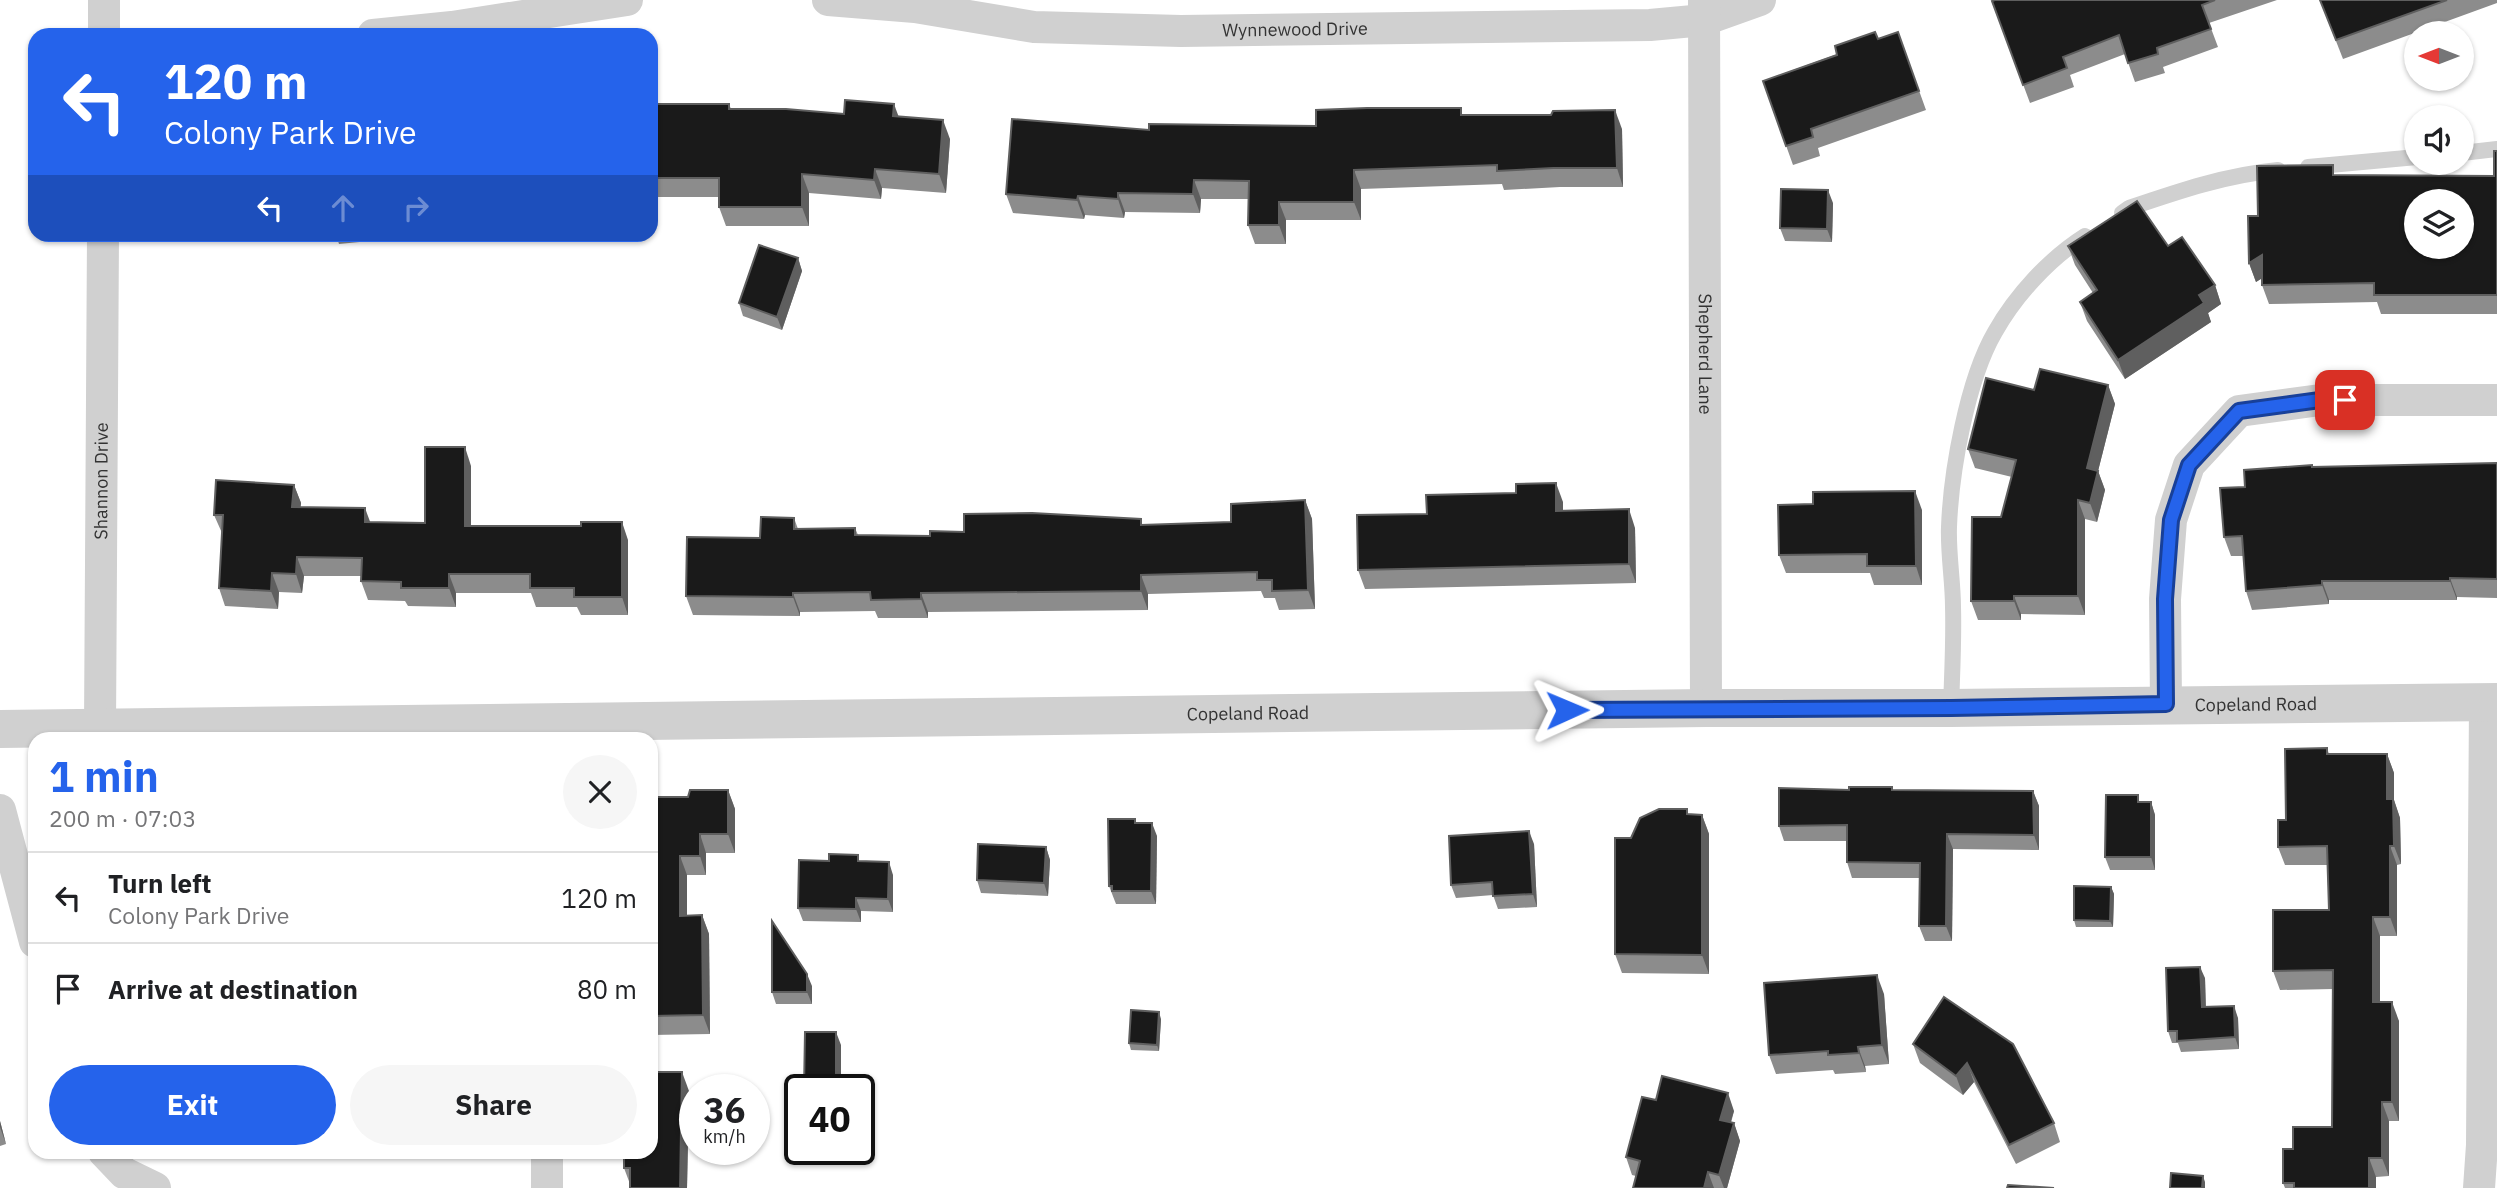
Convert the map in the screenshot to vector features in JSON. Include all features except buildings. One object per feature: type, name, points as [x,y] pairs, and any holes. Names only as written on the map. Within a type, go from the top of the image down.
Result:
[{"type":"street","points":[[104,0],[104,28]]},
{"type":"street","points":[[442,28],[627,0]]},
{"type":"street","name":"Wynnewood Drive","points":[[828,0],[915,7],[1034,27],[1181,31],[1650,25],[1704,10],[1760,0]]},
{"type":"street","name":"Shepherd Lane","points":[[1704,10],[1706,708]]},
{"type":"street","name":"Shannon Drive","points":[[100,728],[103,242]]},
{"type":"street","points":[[2166,704],[2165,599],[2171,520],[2189,465],[2239,411],[2320,400],[2497,400]]},
{"type":"street","points":[[2479,1188],[2491,702]]},
{"type":"street","name":"Copeland Road","points":[[0,729],[544,731],[1706,708],[2491,702]]},
{"type":"street","points":[[0,810],[28,916]]},
{"type":"street","points":[[111,1159],[124,1172],[155,1188]]},
{"type":"street","points":[[547,1159],[547,1188]]},
{"type":"lane","points":[[2474,151],[2497,149]]},
{"type":"lane","points":[[1951,708],[1954,609],[1949,528],[1958,453],[1971,391],[1994,333],[2027,286],[2074,243],[2129,208],[2187,188],[2245,174],[2404,158]]},
{"type":"route","points":[[1567,710],[2166,704],[2165,599],[2171,520],[2189,465],[2239,411],[2320,400],[2345,400]]}]
